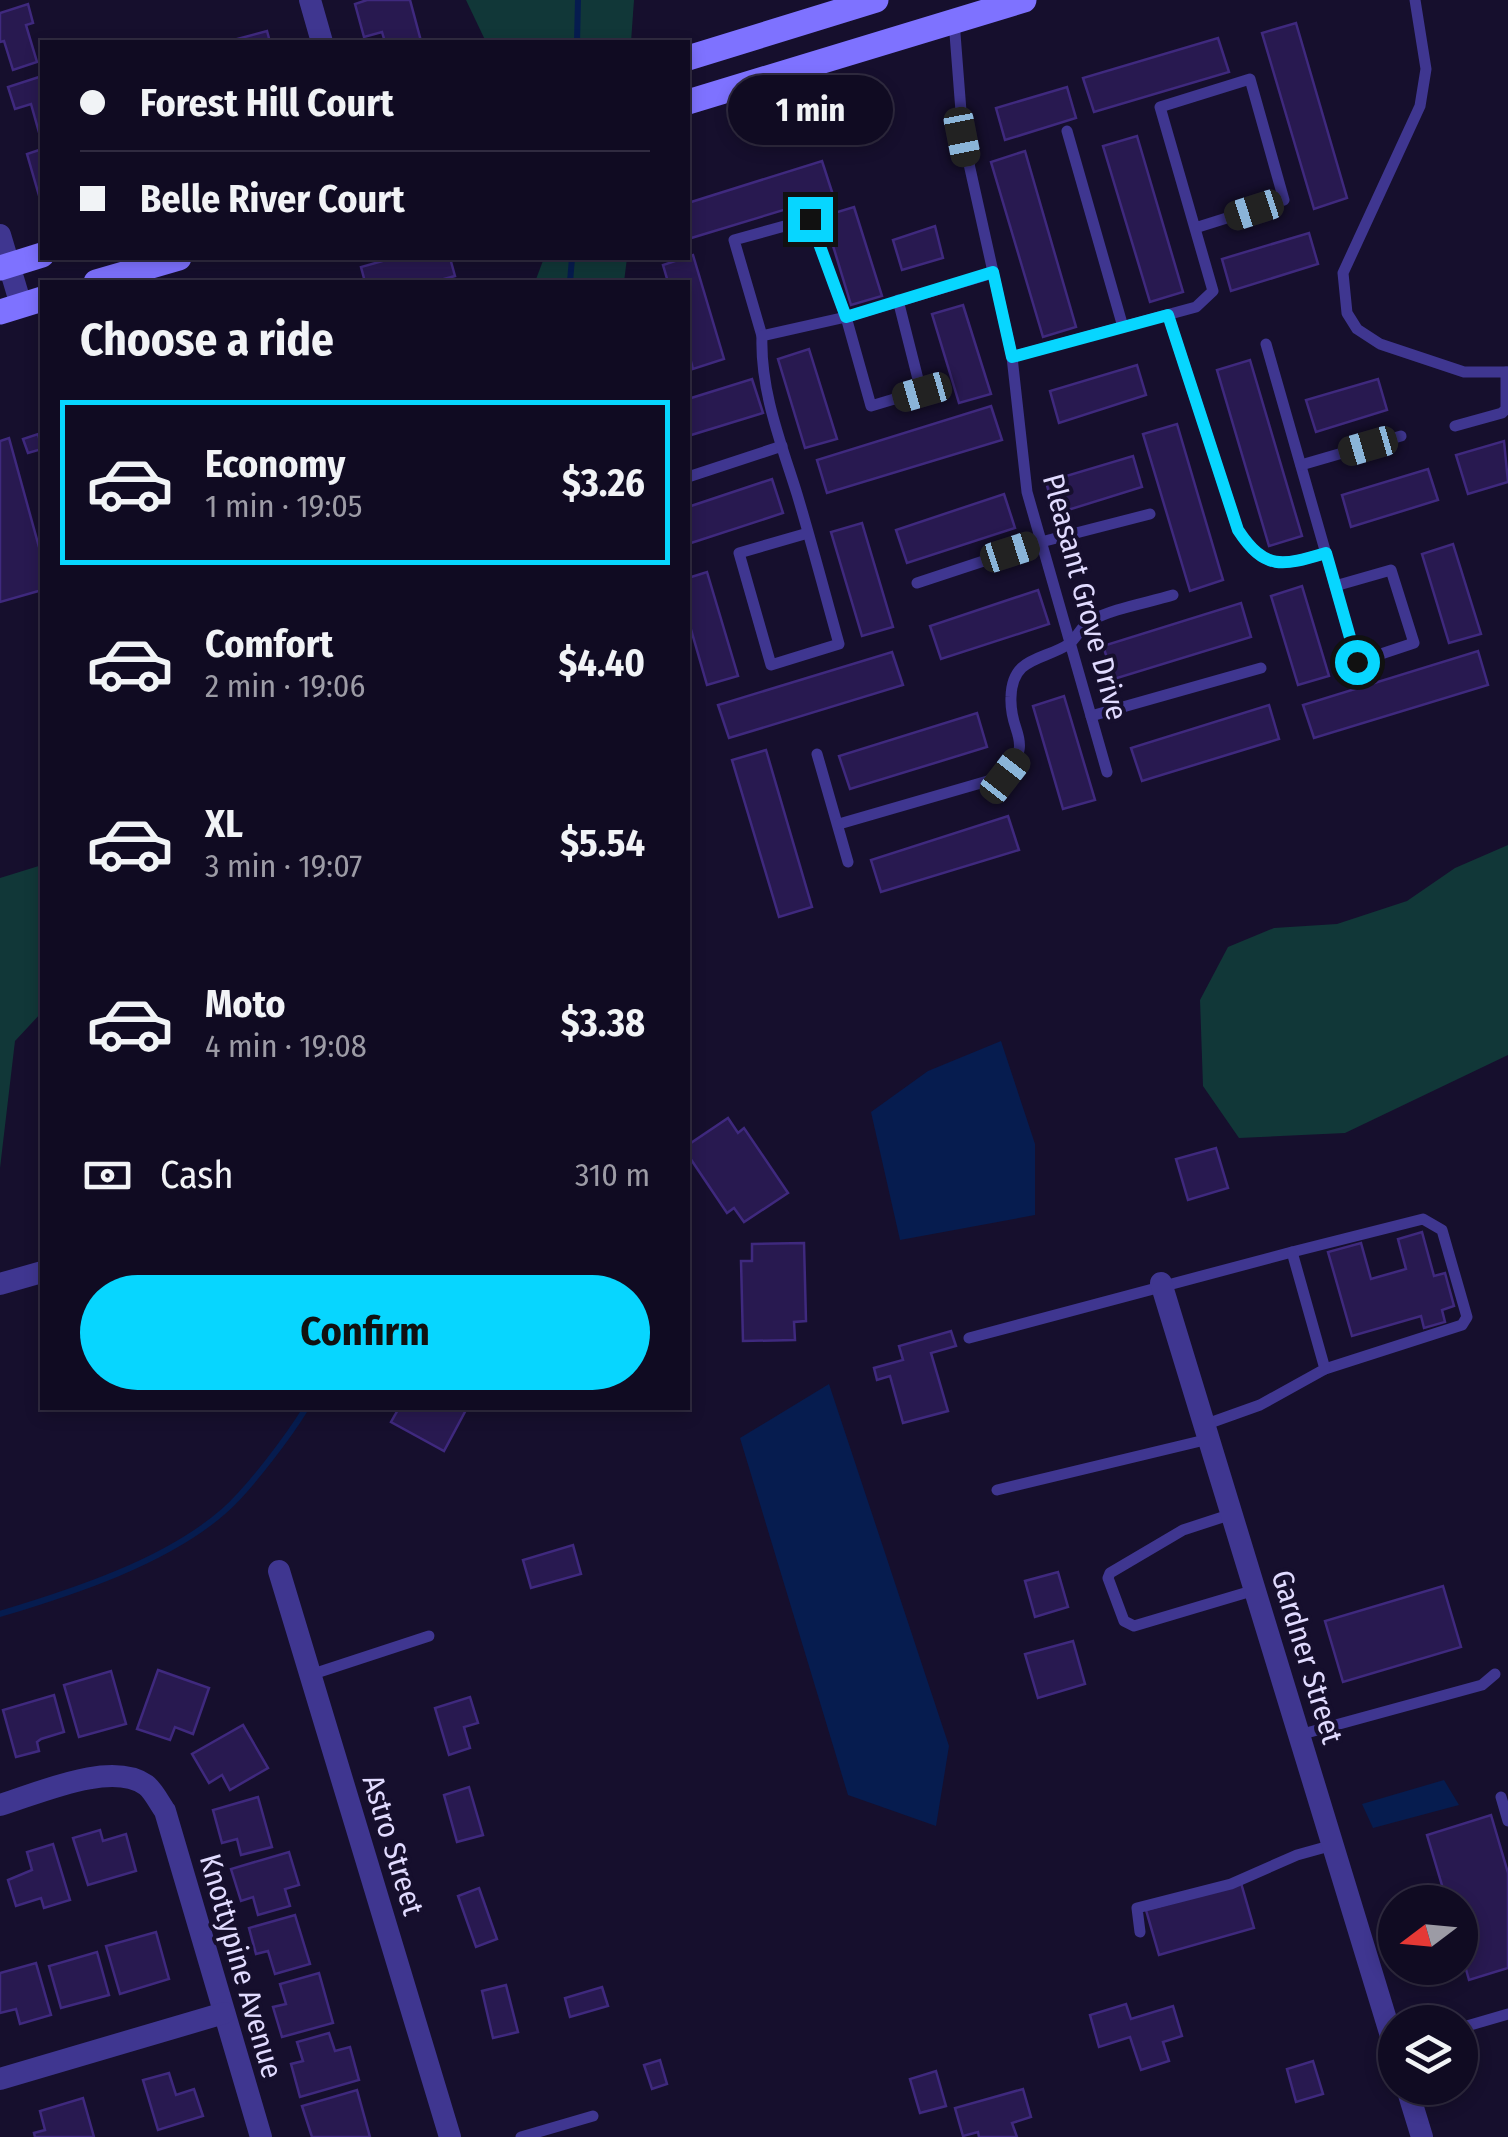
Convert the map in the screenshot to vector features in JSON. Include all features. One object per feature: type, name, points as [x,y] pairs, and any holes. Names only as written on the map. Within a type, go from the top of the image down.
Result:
[{"type":"main road","points":[[690,57],[876,0]]},
{"type":"main road","points":[[690,101],[960,10],[1024,0]]},
{"type":"main road","points":[[4,267],[40,256]]},
{"type":"main road","points":[[101,280],[154,260]]},
{"type":"main road","points":[[103,280],[171,260]]},
{"type":"street","points":[[310,0],[321,40]]},
{"type":"street","points":[[0,235],[4,267],[21,305]]},
{"type":"street","points":[[0,1284],[40,1273]]},
{"type":"street","name":"Gardner Street","points":[[1162,1284],[1382,2005]]},
{"type":"street","name":"Astro Street","points":[[278,1570],[450,2137]]},
{"type":"street","name":"Knottypine Avenue","points":[[0,1805],[95,1776],[147,1785],[165,1811],[260,2137]]},
{"type":"street","points":[[0,2079],[224,2013]]},
{"type":"street","points":[[1412,2105],[1422,2137]]},
{"type":"lane","points":[[1415,0],[1426,70],[1420,106],[1344,273],[1347,313],[1357,329],[1380,344],[1464,372],[1507,372],[1506,409],[1455,426]]},
{"type":"lane","name":"Pleasant Grove Drive","points":[[960,10],[962,137],[1012,357],[1026,492],[1107,772]]},
{"type":"lane","points":[[1012,357],[1196,307],[1213,291],[1160,108],[1250,79],[1284,200],[1195,228]]},
{"type":"lane","points":[[1067,132],[1123,327]]},
{"type":"lane","points":[[808,533],[739,553],[771,665],[840,644],[761,367],[762,336],[734,240],[810,219],[846,317],[872,406],[922,392],[898,300]]},
{"type":"lane","points":[[762,336],[846,317],[993,272]]},
{"type":"lane","points":[[1168,315],[1238,530],[1253,552],[1269,562],[1291,564],[1326,553]]},
{"type":"lane","points":[[1266,344],[1357,662],[1414,643],[1391,570],[1336,586]]},
{"type":"lane","points":[[1301,465],[1401,436]]},
{"type":"lane","points":[[690,475],[782,446]]},
{"type":"lane","points":[[917,583],[1041,542],[1150,514]]},
{"type":"lane","points":[[840,824],[1005,776],[1019,759],[1022,744],[1010,701],[1013,681],[1022,665],[1070,643],[1088,622],[1173,595]]},
{"type":"lane","points":[[1091,716],[1261,668]]},
{"type":"lane","points":[[816,754],[840,824],[848,862]]},
{"type":"lane","points":[[970,1338],[1162,1284],[1423,1219],[1442,1230],[1466,1317],[1462,1325],[1326,1368],[1207,1432],[997,1490]]},
{"type":"lane","points":[[1292,1252],[1326,1368]]},
{"type":"lane","points":[[1232,1514],[1183,1530],[1110,1573],[1108,1578],[1124,1621],[1134,1626],[1254,1590]]},
{"type":"lane","points":[[310,1675],[429,1636]]},
{"type":"lane","points":[[1299,1735],[1482,1686],[1495,1674]]},
{"type":"lane","points":[[1501,1797],[1508,1821]]},
{"type":"lane","points":[[1140,1932],[1138,1908],[1230,1884],[1296,1855],[1333,1845]]},
{"type":"lane","points":[[1478,2023],[1508,2014]]},
{"type":"lane","points":[[521,2137],[593,2116]]},
{"type":"green space","points":[[466,0],[634,0],[631,40],[485,40]]},
{"type":"green space","points":[[543,260],[627,260],[624,280],[536,280]]},
{"type":"green space","points":[[1508,845],[1508,1055],[1345,1133],[1239,1138],[1203,1086],[1200,1000],[1228,947],[1274,928],[1337,924],[1407,901],[1455,868]]},
{"type":"green space","points":[[40,866],[40,1014],[15,1041],[0,1168],[0,878]]},
{"type":"water","points":[[1001,1041],[1035,1144],[1035,1215],[900,1240],[871,1112],[928,1071]]},
{"type":"water","points":[[829,1384],[949,1746],[936,1826],[848,1795],[740,1438]]},
{"type":"water","points":[[1444,1780],[1459,1805],[1373,1828],[1362,1804]]},
{"type":"building","points":[[367,0],[410,0],[421,40],[384,40],[382,32],[364,37],[355,4]]},
{"type":"building","points":[[28,4],[33,23],[26,25],[37,62],[13,70],[4,41],[0,42],[0,13]]},
{"type":"building","points":[[1296,23],[1347,198],[1314,209],[1262,33]]},
{"type":"building","points":[[267,31],[269,40],[233,40]]},
{"type":"building","points":[[1218,38],[1229,72],[1094,112],[1083,78]]},
{"type":"building","points":[[40,77],[40,136],[31,104],[15,109],[8,87]]},
{"type":"building","points":[[1067,87],[1076,118],[1005,140],[996,108]]},
{"type":"building","points":[[1137,136],[1183,292],[1150,302],[1103,146]]},
{"type":"building","points":[[40,150],[40,199],[27,154]]},
{"type":"building","points":[[1025,151],[1076,327],[1043,337],[991,162]]},
{"type":"building","points":[[822,161],[833,195],[690,238],[690,202]]},
{"type":"building","points":[[854,207],[882,296],[851,305],[824,216]]},
{"type":"building","points":[[935,226],[943,258],[902,270],[893,240]]},
{"type":"building","points":[[1309,233],[1318,264],[1231,291],[1222,259]]},
{"type":"building","points":[[693,255],[724,359],[693,369],[690,280],[667,280],[663,265],[690,260]]},
{"type":"building","points":[[386,260],[451,260],[455,276],[440,280],[364,280],[361,267]]},
{"type":"building","points":[[963,305],[991,394],[959,403],[932,314]]},
{"type":"building","points":[[809,349],[837,439],[805,448],[778,359]]},
{"type":"building","points":[[1250,360],[1302,536],[1269,546],[1217,370]]},
{"type":"building","points":[[1137,365],[1146,395],[1059,423],[1050,391]]},
{"type":"building","points":[[752,379],[763,413],[690,435],[690,398]]},
{"type":"building","points":[[1378,379],[1387,410],[1316,432],[1306,400]]},
{"type":"building","points":[[991,406],[1002,440],[827,493],[817,460]]},
{"type":"building","points":[[1177,424],[1223,580],[1190,591],[1143,434]]},
{"type":"building","points":[[38,434],[40,450],[28,453],[23,439]]},
{"type":"building","points":[[9,438],[40,551],[40,591],[0,602],[0,441]]},
{"type":"building","points":[[1504,441],[1508,482],[1468,494],[1456,455]]},
{"type":"building","points":[[1133,456],[1142,487],[1055,514],[1046,482]]},
{"type":"building","points":[[1428,469],[1438,500],[1351,527],[1342,495]]},
{"type":"building","points":[[772,479],[783,513],[690,543],[690,506]]},
{"type":"building","points":[[1004,494],[1015,528],[907,563],[896,530]]},
{"type":"building","points":[[862,523],[893,627],[862,636],[831,532]]},
{"type":"building","points":[[1453,544],[1481,634],[1449,643],[1422,554]]},
{"type":"building","points":[[707,572],[738,676],[707,685],[690,626],[690,577]]},
{"type":"building","points":[[1302,586],[1329,676],[1298,685],[1271,596]]},
{"type":"building","points":[[1038,590],[1049,624],[941,659],[930,626]]},
{"type":"building","points":[[1241,603],[1251,637],[1114,679],[1103,646]]},
{"type":"building","points":[[1478,651],[1488,685],[1314,738],[1303,705]]},
{"type":"building","points":[[892,652],[903,685],[729,738],[718,705]]},
{"type":"building","points":[[1064,696],[1095,800],[1063,809],[1033,706]]},
{"type":"building","points":[[1269,705],[1279,739],[1142,781],[1131,748]]},
{"type":"building","points":[[977,713],[987,747],[850,789],[839,756]]},
{"type":"building","points":[[766,750],[812,907],[779,917],[732,760]]},
{"type":"building","points":[[1008,816],[1019,850],[881,892],[871,860]]},
{"type":"building","points":[[728,1118],[738,1133],[744,1128],[788,1193],[744,1222],[734,1208],[727,1213],[690,1158],[690,1144]]},
{"type":"building","points":[[1216,1148],[1228,1188],[1188,1200],[1176,1159]]},
{"type":"building","points":[[1422,1232],[1434,1276],[1445,1273],[1454,1306],[1442,1310],[1445,1322],[1424,1328],[1421,1316],[1352,1336],[1328,1252],[1361,1243],[1371,1279],[1406,1269],[1398,1239]]},
{"type":"building","points":[[804,1243],[806,1321],[794,1322],[795,1340],[743,1341],[741,1261],[752,1261],[752,1244]]},
{"type":"building","points":[[951,1331],[956,1346],[931,1353],[948,1411],[903,1423],[890,1376],[877,1380],[874,1368],[903,1360],[899,1346]]},
{"type":"building","points":[[398,1410],[466,1410],[444,1451],[391,1422]]},
{"type":"building","points":[[573,1545],[581,1574],[531,1588],[523,1560]]},
{"type":"building","points":[[1058,1572],[1068,1607],[1035,1617],[1025,1581]]},
{"type":"building","points":[[1443,1586],[1461,1647],[1343,1682],[1325,1621]]},
{"type":"building","points":[[1073,1641],[1085,1684],[1038,1698],[1025,1654]]},
{"type":"building","points":[[158,1670],[209,1688],[193,1734],[175,1727],[170,1740],[137,1729]]},
{"type":"building","points":[[111,1671],[126,1724],[79,1737],[64,1685]]},
{"type":"building","points":[[54,1695],[64,1732],[37,1742],[39,1751],[16,1757],[3,1710]]},
{"type":"building","points":[[470,1697],[478,1723],[464,1727],[470,1748],[449,1755],[435,1708]]},
{"type":"building","points":[[243,1725],[268,1768],[230,1790],[222,1775],[209,1783],[192,1754]]},
{"type":"building","points":[[469,1787],[483,1835],[457,1842],[444,1795]]},
{"type":"building","points":[[258,1797],[272,1847],[241,1855],[237,1839],[222,1843],[213,1810]]},
{"type":"building","points":[[1491,1815],[1508,1873],[1508,1968],[1478,1977],[1478,1885],[1442,1885],[1427,1835]]},
{"type":"building","points":[[100,1830],[103,1841],[126,1834],[136,1871],[88,1885],[73,1838]]},
{"type":"building","points":[[53,1844],[70,1900],[44,1908],[41,1898],[16,1906],[8,1880],[32,1870],[27,1852]]},
{"type":"building","points":[[289,1852],[299,1885],[285,1889],[290,1906],[258,1915],[253,1897],[241,1901],[231,1869]]},
{"type":"building","points":[[1241,1883],[1254,1928],[1159,1955],[1146,1910]]},
{"type":"building","points":[[479,1888],[497,1939],[476,1947],[458,1896]]},
{"type":"building","points":[[295,1915],[310,1964],[275,1974],[268,1951],[256,1954],[249,1928]]},
{"type":"building","points":[[156,1932],[169,1979],[120,1994],[106,1946]]},
{"type":"building","points":[[97,1952],[109,1995],[61,2008],[49,1966]]},
{"type":"building","points":[[36,1963],[51,2015],[20,2024],[16,2009],[0,2013],[0,1973]]},
{"type":"building","points":[[319,1973],[333,2023],[282,2037],[273,2007],[286,2004],[280,1984]]},
{"type":"building","points":[[506,1985],[518,2032],[493,2038],[482,1991]]},
{"type":"building","points":[[602,1987],[608,2006],[570,2017],[565,1998]]},
{"type":"building","points":[[1126,2004],[1131,2019],[1173,2006],[1182,2036],[1163,2042],[1169,2061],[1141,2070],[1130,2037],[1099,2047],[1090,2015]]},
{"type":"building","points":[[329,2033],[335,2051],[350,2047],[359,2080],[300,2097],[291,2064],[303,2061],[297,2042]]},
{"type":"building","points":[[660,2060],[667,2084],[652,2089],[644,2065]]},
{"type":"building","points":[[1313,2061],[1323,2094],[1296,2102],[1287,2069]]},
{"type":"building","points":[[936,2071],[946,2106],[920,2113],[910,2079]]},
{"type":"building","points":[[169,2073],[176,2095],[194,2089],[203,2116],[158,2130],[143,2080]]},
{"type":"building","points":[[1023,2089],[1031,2117],[1012,2123],[1017,2137],[979,2137],[978,2132],[963,2136],[955,2108]]},
{"type":"building","points":[[357,2090],[370,2137],[312,2137],[302,2106]]},
{"type":"building","points":[[83,2098],[94,2137],[35,2137],[34,2133],[45,2130],[40,2111]]},
{"type":"waterway","points":[[577,40],[578,0]]},
{"type":"waterway","points":[[570,280],[572,260]]},
{"type":"waterway","points":[[0,1614],[118,1573],[201,1529],[245,1490],[305,1410]]},
{"type":"route","points":[[810,219],[846,317],[993,272],[1012,357],[1168,315],[1238,530],[1253,552],[1269,562],[1291,564],[1326,553],[1357,662]]}]
